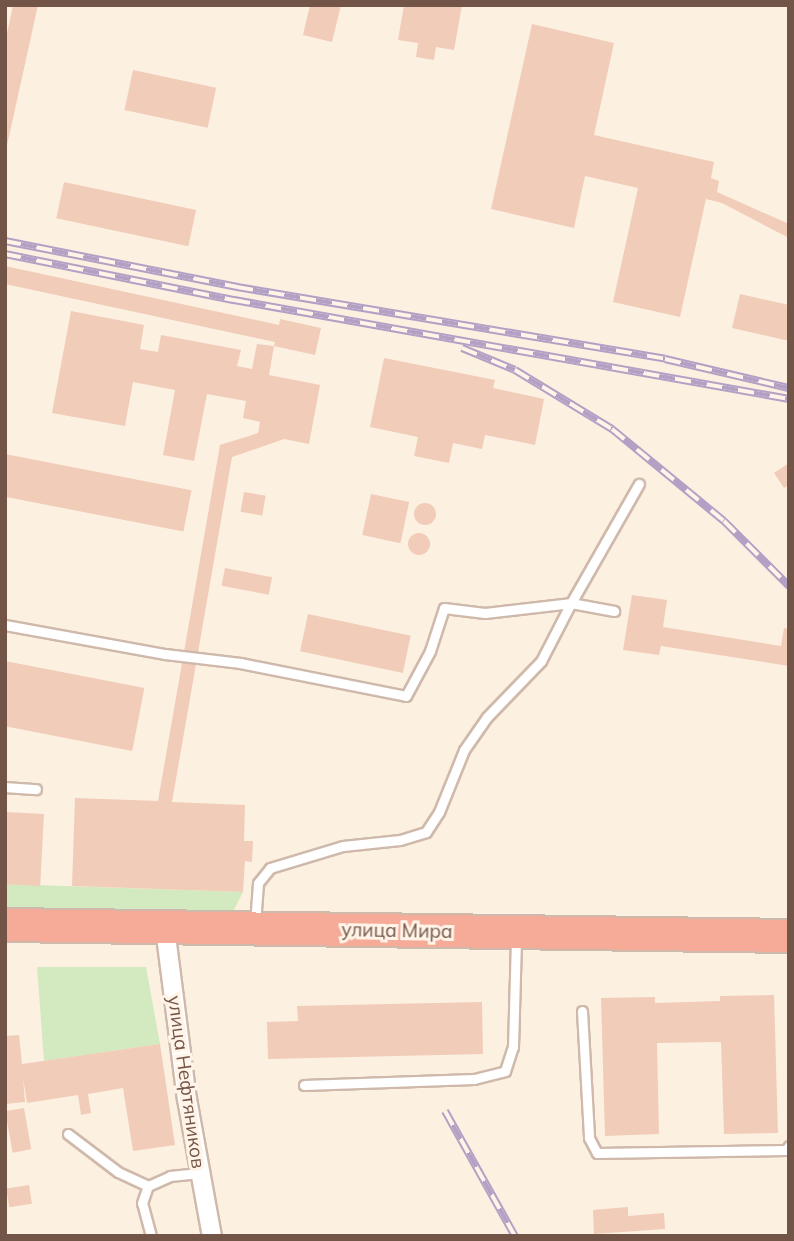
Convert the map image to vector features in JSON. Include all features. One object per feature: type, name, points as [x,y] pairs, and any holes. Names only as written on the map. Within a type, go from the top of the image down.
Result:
[{"type":"highway","name":"улица Мира","points":[[5,925],[789,936]]},
{"type":"street","name":"улица Нефтяников","points":[[165,928],[199,1173],[212,1236]]},
{"type":"lane","points":[[255,929],[258,883],[270,868],[343,846],[400,840],[426,832],[439,811],[464,750],[487,717],[541,662],[570,603],[639,484]]},
{"type":"lane","points":[[5,625],[165,654],[240,663],[406,696],[430,651],[444,608],[485,613],[570,603],[614,611]]},
{"type":"lane","points":[[5,787],[36,789]]},
{"type":"lane","points":[[304,1085],[474,1079],[505,1071],[513,1047],[516,932]]},
{"type":"lane","points":[[582,1011],[589,1139],[597,1153],[786,1150],[789,1146]]},
{"type":"lane","points":[[68,1134],[118,1172],[148,1186]]},
{"type":"lane","points":[[151,1236],[142,1203],[148,1186],[170,1176],[199,1173]]},
{"type":"green space","points":[[5,884],[243,892],[232,914],[5,909]]},
{"type":"green space","points":[[37,967],[146,967],[160,1044],[44,1061]]},
{"type":"building","points":[[13,5],[38,5],[6,150],[5,43]]},
{"type":"building","points":[[310,5],[341,5],[332,42],[303,35]]},
{"type":"building","points":[[404,5],[462,5],[454,50],[436,47],[434,60],[416,57],[418,43],[398,40]]},
{"type":"building","points":[[532,24],[614,43],[594,135],[714,162],[711,178],[719,181],[717,192],[789,224],[789,238],[722,203],[706,199],[680,317],[613,302],[638,188],[585,176],[574,228],[491,209]]},
{"type":"building","points":[[133,70],[216,88],[208,128],[124,110]]},
{"type":"building","points":[[64,182],[196,210],[188,246],[56,218]]},
{"type":"building","points":[[5,266],[279,325],[280,319],[321,328],[315,355],[274,346],[275,342],[5,284]]},
{"type":"building","points":[[740,294],[789,305],[789,341],[732,328]]},
{"type":"building","points":[[71,311],[144,325],[140,349],[158,352],[161,335],[241,350],[237,366],[252,369],[257,344],[274,346],[269,375],[320,385],[309,444],[284,439],[232,457],[172,802],[245,805],[244,841],[253,841],[252,862],[245,861],[243,892],[72,886],[75,798],[158,801],[220,445],[258,433],[260,422],[243,418],[246,401],[207,394],[194,461],[163,455],[175,390],[133,382],[125,426],[52,413]]},
{"type":"building","points":[[384,358],[495,380],[493,388],[544,399],[535,445],[485,435],[482,449],[453,443],[449,463],[414,456],[418,437],[370,427]]},
{"type":"building","points":[[5,454],[192,490],[183,531],[5,497]]},
{"type":"building","points":[[789,463],[789,485],[784,488],[774,473]]},
{"type":"building","points":[[244,492],[266,496],[262,516],[241,512]]},
{"type":"building","points":[[371,494],[409,502],[400,543],[362,535]]},
{"type":"building","points":[[425,503],[433,506],[436,514],[433,522],[425,525],[417,522],[414,514],[417,506]]},
{"type":"building","points":[[419,533],[427,536],[430,544],[427,552],[419,555],[411,552],[408,544],[411,536]]},
{"type":"building","points":[[225,568],[272,577],[269,595],[222,586]]},
{"type":"building","points":[[632,595],[667,600],[663,627],[781,646],[784,628],[789,629],[789,666],[661,646],[659,655],[623,650]]},
{"type":"building","points":[[308,614],[411,636],[403,673],[300,651]]},
{"type":"building","points":[[5,661],[144,688],[132,751],[5,726]]},
{"type":"building","points":[[5,812],[44,814],[40,886],[5,884]]},
{"type":"building","points":[[774,995],[778,1133],[724,1134],[721,1042],[657,1043],[659,1134],[605,1136],[601,998],[655,997],[655,1003],[720,1001],[720,996]]},
{"type":"building","points":[[482,1002],[483,1054],[268,1059],[267,1022],[298,1021],[297,1006]]},
{"type":"building","points":[[19,1035],[22,1064],[160,1044],[175,1145],[133,1151],[123,1088],[88,1094],[91,1113],[81,1115],[78,1095],[27,1103],[23,1078],[25,1102],[5,1104],[5,1036]]},
{"type":"building","points":[[24,1108],[31,1149],[13,1153],[5,1111]]},
{"type":"building","points":[[29,1185],[32,1204],[9,1207],[6,1189]]},
{"type":"building","points":[[628,1207],[628,1216],[664,1213],[665,1229],[594,1234],[593,1210]]},
{"type":"railway","points":[[5,241],[237,287],[665,359],[789,388]]},
{"type":"railway","points":[[5,254],[234,300],[789,399]]},
{"type":"railway","points":[[462,348],[515,370],[612,429],[724,521],[789,586]]},
{"type":"railway","points":[[445,1111],[515,1236]]}]
